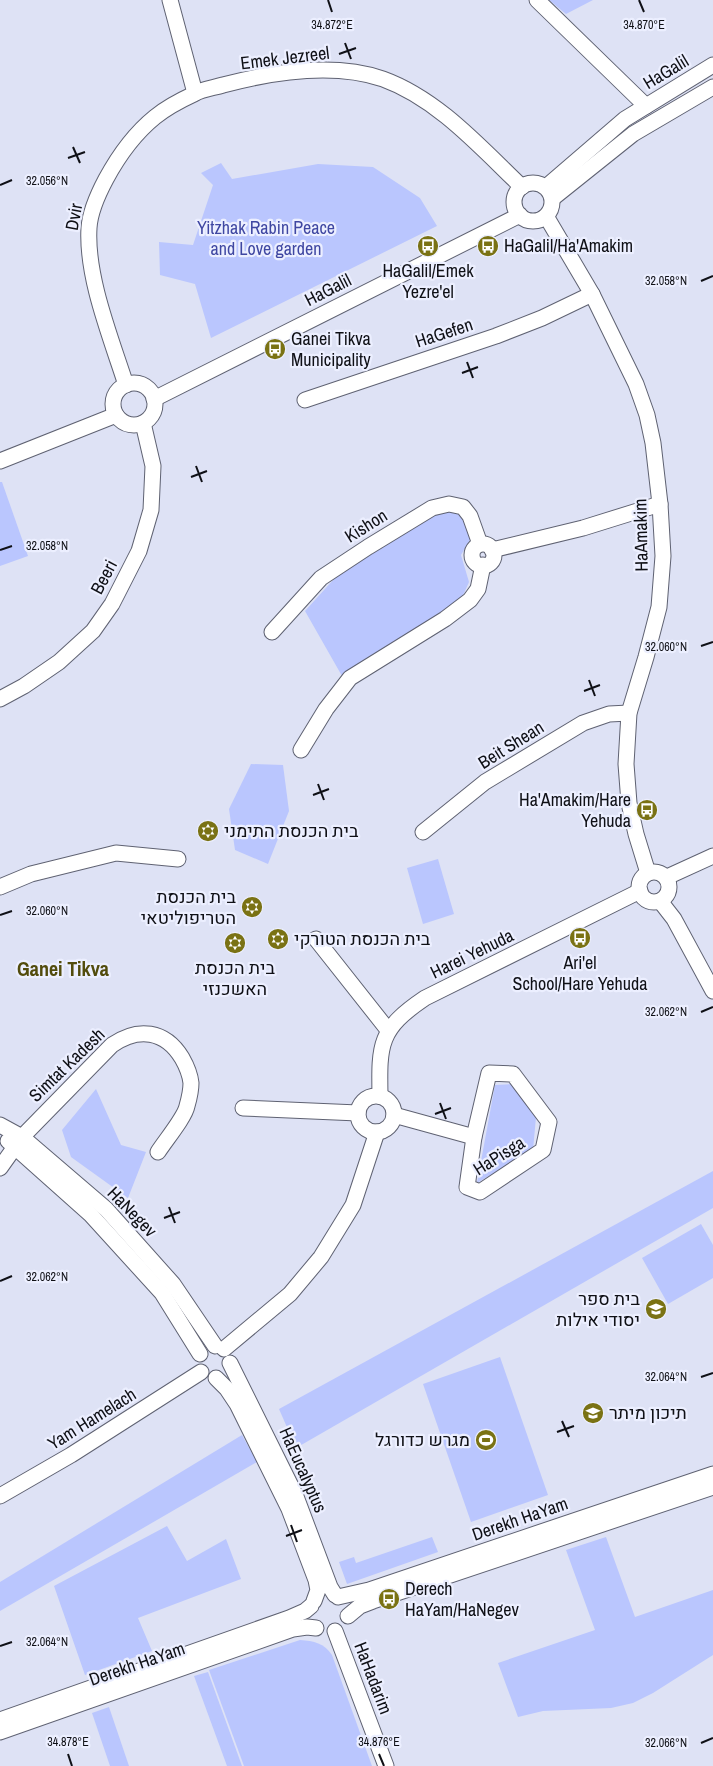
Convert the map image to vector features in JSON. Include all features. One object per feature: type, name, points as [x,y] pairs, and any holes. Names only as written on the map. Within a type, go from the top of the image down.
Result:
[{"type":"street","points":[[170,0],[195,93]]},
{"type":"street","points":[[537,0],[646,106]]},
{"type":"street","name":"HaGalil","points":[[549,192],[625,118],[713,66]]},
{"type":"street","name":"Emek Jezreel","points":[[195,93],[257,76],[302,72],[343,70],[382,79],[416,94],[451,120],[522,187]]},
{"type":"street","name":"HaGalil","points":[[549,192],[633,134],[713,86]]},
{"type":"street","name":"Dvir","points":[[126,385],[102,308],[88,254],[89,226],[96,199],[126,145],[156,116],[195,93]]},
{"type":"street","points":[[533,183],[549,192],[550,211],[546,216],[534,221],[527,220],[517,210],[515,198],[517,192],[522,187],[533,183]]},
{"type":"street","name":"HaGalil","points":[[152,395],[517,210]]},
{"type":"street","name":"HaAmakim","points":[[546,216],[592,294],[636,384],[647,415],[653,443],[660,504],[663,556],[659,607],[629,714],[626,764],[629,802],[636,834],[648,873]]},
{"type":"street","name":"HaGefen","points":[[305,400],[496,336],[542,318],[592,294]]},
{"type":"street","points":[[137,384],[144,386],[152,395],[153,413],[143,423],[130,425],[124,422],[115,411],[116,395],[126,385],[137,384]]},
{"type":"street","points":[[0,452],[115,411]]},
{"type":"street","points":[[0,461],[115,411]]},
{"type":"street","name":"Beeri","points":[[0,699],[24,686],[59,662],[93,631],[112,604],[139,551],[151,510],[153,466],[143,423]]},
{"type":"street","name":"Kishon","points":[[272,632],[321,578],[432,508],[449,504],[463,507],[470,516],[486,547]]},
{"type":"street","points":[[302,750],[326,709],[350,678],[445,619],[470,600],[478,589],[483,565],[491,561],[493,557],[486,547],[584,528],[660,504]]},
{"type":"street","name":"Beit Shean","points":[[423,832],[485,782],[583,723],[609,714],[629,714]]},
{"type":"street","points":[[0,887],[30,874],[116,853],[178,859]]},
{"type":"street","points":[[667,877],[713,856]]},
{"type":"street","points":[[658,872],[667,877],[670,884],[666,897],[660,901],[646,900],[640,891],[639,885],[641,880],[648,873],[658,872]]},
{"type":"street","name":"Harei Yehuda","points":[[380,1096],[381,1050],[388,1030],[405,1012],[425,998],[640,891]]},
{"type":"street","points":[[660,901],[674,919],[713,991]]},
{"type":"street","points":[[316,939],[388,1030]]},
{"type":"street","name":"Simtat Kadesh","points":[[0,1168],[17,1142],[112,1045],[121,1038],[137,1034],[152,1034],[166,1040],[177,1050],[188,1070],[191,1084],[187,1109],[158,1152]]},
{"type":"street","name":"HaPisga","points":[[490,1073],[513,1074],[549,1122],[543,1150],[480,1192],[467,1187],[474,1137],[490,1073]]},
{"type":"street","points":[[374,1096],[380,1096],[392,1105],[394,1116],[389,1127],[377,1132],[371,1131],[362,1124],[358,1113],[363,1102],[374,1096]]},
{"type":"street","points":[[242,1108],[358,1113]]},
{"type":"street","name":"HaPisga","points":[[394,1116],[474,1137]]},
{"type":"street","name":"HaNegev","points":[[0,1125],[91,1215],[162,1293],[200,1354]]},
{"type":"street","name":"HaNegev","points":[[0,1132],[17,1142],[106,1209],[173,1284],[223,1353]]},
{"type":"street","points":[[223,1353],[290,1294],[322,1256],[353,1205],[377,1132]]},
{"type":"street","points":[[205,1348],[223,1353],[226,1373],[216,1378],[201,1372],[198,1361],[200,1354],[205,1348]]},
{"type":"street","name":"HaEucalyptus","points":[[223,1353],[295,1494],[330,1587],[337,1596]]},
{"type":"street","name":"Yam Hamelach","points":[[0,1496],[71,1456],[201,1372]]},
{"type":"street","name":"HaEucalyptus","points":[[216,1378],[227,1389],[237,1404],[289,1509],[316,1580],[318,1590],[313,1603]]},
{"type":"street","name":"Derekh HaYam","points":[[337,1596],[369,1590],[713,1474]]},
{"type":"street","name":"Derekh HaYam","points":[[348,1616],[360,1606],[373,1601],[713,1487]]},
{"type":"street","points":[[322,1596],[337,1596],[345,1604],[348,1616],[343,1626],[335,1631],[323,1632],[316,1628],[310,1617],[313,1603],[322,1596]]},
{"type":"street","name":"Derekh HaYam","points":[[0,1720],[289,1618],[305,1611],[313,1603]]},
{"type":"street","name":"Derekh HaYam","points":[[0,1732],[292,1629],[302,1627],[316,1628]]},
{"type":"street","name":"HaHadarim","points":[[335,1631],[386,1766]]},
{"type":"green space","points":[[549,0],[593,0],[566,14]]},
{"type":"green space","name":"Yitzhak Rabin Peace and Love garden","points":[[221,163],[232,179],[318,164],[373,167],[420,198],[437,226],[211,338],[195,284],[160,275],[159,242],[193,245],[213,185],[201,173]]},
{"type":"green space","points":[[0,482],[2,482],[28,556],[0,566]]},
{"type":"green space","points":[[451,510],[463,516],[471,538],[461,555],[469,582],[462,598],[342,676],[305,611],[334,579],[363,557],[435,513]]},
{"type":"green space","points":[[251,764],[283,765],[289,811],[268,864],[235,850],[229,809]]},
{"type":"green space","points":[[438,859],[454,914],[423,924],[407,868]]},
{"type":"green space","points":[[513,1084],[536,1117],[533,1150],[477,1183],[495,1085]]},
{"type":"green space","points":[[96,1089],[121,1145],[146,1152],[128,1198],[71,1157],[62,1130]]},
{"type":"green space","points":[[713,1171],[713,1208],[296,1448],[279,1409]]},
{"type":"green space","points":[[701,1224],[713,1245],[713,1278],[668,1304],[642,1258]]},
{"type":"green space","name":"מגרש כדורגל","points":[[500,1357],[548,1495],[471,1522],[423,1384]]},
{"type":"green space","points":[[242,1435],[257,1462],[0,1611],[0,1582]]},
{"type":"green space","points":[[167,1526],[187,1561],[226,1539],[241,1579],[138,1618],[152,1651],[85,1675],[54,1586]]},
{"type":"green space","points":[[432,1537],[438,1552],[347,1584],[339,1562],[354,1557],[356,1563]]},
{"type":"green space","points":[[606,1537],[635,1617],[713,1590],[713,1655],[653,1693],[633,1703],[611,1708],[543,1711],[518,1717],[498,1663],[595,1630],[566,1550]]},
{"type":"green space","points":[[300,1640],[318,1643],[332,1655],[372,1766],[244,1766],[209,1670]]},
{"type":"green space","points":[[208,1672],[242,1766],[227,1766],[194,1676]]},
{"type":"green space","points":[[109,1707],[129,1766],[110,1766],[92,1713]]},
{"type":"place","name":"HaGalil/Emek Yezre'el","points":[[428,246]]},
{"type":"place","name":"HaGalil/Ha'Amakim","points":[[488,246]]},
{"type":"place","name":"Ganei Tikva Municipality","points":[[275,349]]},
{"type":"place","name":"Ha'Amakim/Hare Yehuda","points":[[647,810]]},
{"type":"place","name":"בית הכנסת התימני","points":[[208,831]]},
{"type":"place","name":"בית הכנסת הטריפוליטאי","points":[[252,907]]},
{"type":"place","name":"Ari'el School/Hare Yehuda","points":[[580,938]]},
{"type":"place","name":"בית הכנסת הטורקי","points":[[278,939]]},
{"type":"place","name":"בית הכנסת האשכנזי","points":[[235,943]]},
{"type":"place","name":"בית ספר יסודי אילות","points":[[656,1309]]},
{"type":"place","name":"תיכון מיתר","points":[[593,1413]]},
{"type":"place","name":"מגרש כדורגל","points":[[486,1440]]},
{"type":"place","name":"Derech HaYam/HaNegev","points":[[389,1599]]},
{"type":"district","name":"Ganei Tikva","points":[[63,969]]}]
